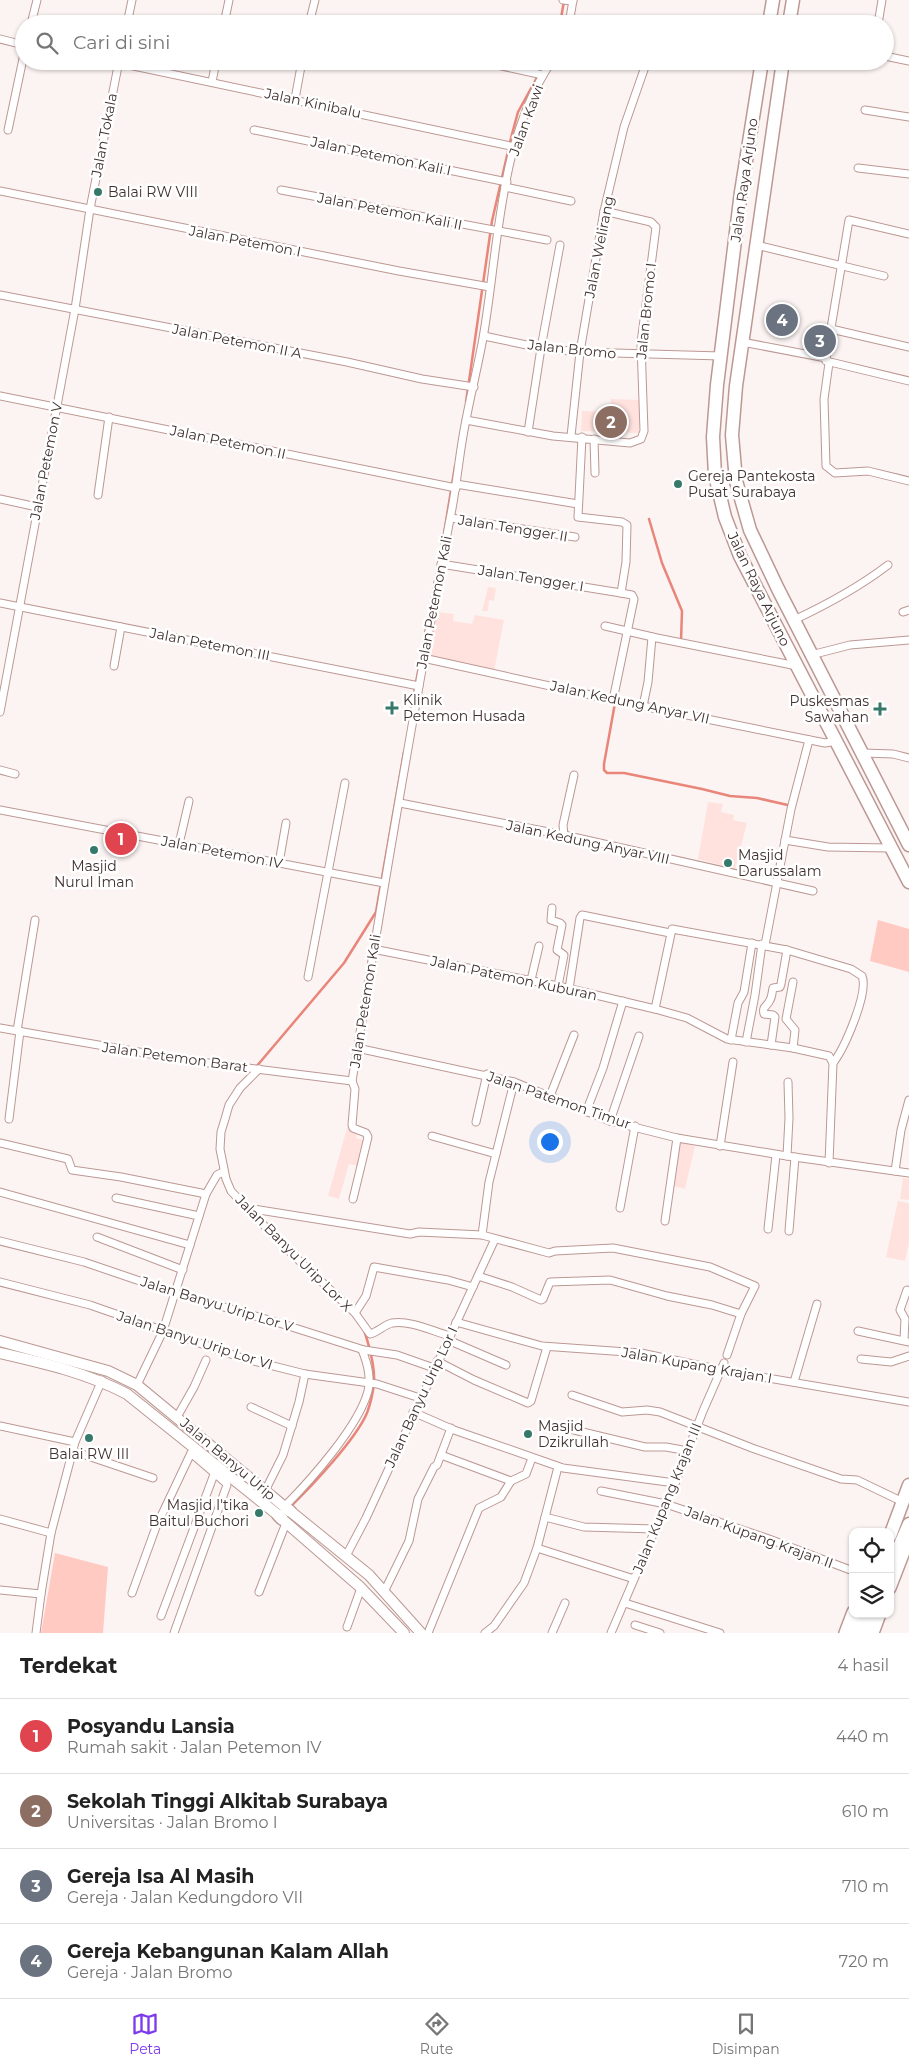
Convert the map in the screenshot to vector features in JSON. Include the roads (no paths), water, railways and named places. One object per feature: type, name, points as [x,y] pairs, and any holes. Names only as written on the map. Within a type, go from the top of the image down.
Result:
[{"type":"highway","points":[[770,15],[773,0]]},
{"type":"highway","points":[[790,15],[793,0]]},
{"type":"highway","name":"Jalan Raya Arjuno","points":[[761,70],[738,217],[721,356],[712,438],[715,475],[726,517],[740,556],[909,882]]},
{"type":"highway","name":"Jalan Raya Arjuno","points":[[783,70],[742,342],[732,435],[736,481],[750,530],[811,656],[909,846]]},
{"type":"highway","points":[[738,217],[747,215],[760,220]]},
{"type":"highway","points":[[890,848],[897,842],[902,833]]},
{"type":"highway","points":[[890,848],[909,850]]},
{"type":"highway","points":[[893,1528],[909,1485]]},
{"type":"highway","points":[[894,1558],[909,1524]]},
{"type":"highway","points":[[853,1633],[859,1618]]},
{"type":"highway","points":[[863,1633],[869,1618]]},
{"type":"main road","name":"Jalan Banyu Urip","points":[[0,1341],[108,1371],[137,1386],[177,1416],[266,1492],[284,1514],[362,1588],[404,1633]]},
{"type":"main road","name":"Jalan Banyu Urip","points":[[0,1353],[47,1363],[102,1380],[127,1394],[216,1470],[346,1556],[369,1575],[421,1633]]},
{"type":"main road","points":[[887,1528],[889,1523],[898,1515]]},
{"type":"main road","points":[[894,1578],[909,1539]]},
{"type":"main road","points":[[845,1633],[851,1618]]},
{"type":"main road","points":[[873,1633],[879,1618]]},
{"type":"street","points":[[33,15],[37,0]]},
{"type":"street","points":[[129,15],[132,0]]},
{"type":"street","points":[[226,15],[229,0]]},
{"type":"street","points":[[311,15],[315,0]]},
{"type":"street","points":[[569,0],[569,15]]},
{"type":"street","points":[[880,15],[882,0]]},
{"type":"street","points":[[0,39],[15,43]]},
{"type":"street","points":[[894,58],[909,61]]},
{"type":"street","points":[[8,130],[21,70]]},
{"type":"street","name":"Jalan Tokala","points":[[90,209],[117,70]]},
{"type":"street","name":"Jalan Kinibalu","points":[[156,70],[510,145]]},
{"type":"street","points":[[212,82],[214,70]]},
{"type":"street","points":[[295,99],[300,70]]},
{"type":"street","points":[[521,70],[540,74]]},
{"type":"street","name":"Jalan Kawi","points":[[504,183],[510,145],[526,116],[540,74],[544,70]]},
{"type":"street","name":"Jalan Welirang","points":[[571,436],[580,352],[604,211],[624,127],[644,70]]},
{"type":"street","points":[[865,110],[909,117]]},
{"type":"street","name":"Jalan Petemon Kali I","points":[[254,130],[504,183],[571,201]]},
{"type":"street","points":[[858,168],[909,174]]},
{"type":"street","name":"Jalan Petemon Kali","points":[[353,1199],[368,1137],[366,1133],[354,1128],[352,1125],[355,1089],[352,1081],[382,883],[400,803],[416,685],[424,658],[450,518],[470,386],[484,336],[485,286],[504,183]]},
{"type":"street","name":"Jalan Petemon I","points":[[0,190],[399,271],[485,286]]},
{"type":"street","name":"Jalan Petemon Kali II","points":[[281,190],[547,240]]},
{"type":"street","name":"Jalan Petemon V","points":[[0,712],[75,309],[90,209]]},
{"type":"street","name":"Jalan Bromo I","points":[[466,420],[528,432],[630,443],[641,439],[644,430],[640,355],[656,227],[651,222],[604,211]]},
{"type":"street","points":[[909,234],[848,220],[831,329],[824,399],[826,466],[835,473],[868,471],[909,481]]},
{"type":"street","points":[[528,432],[560,245]]},
{"type":"street","points":[[756,245],[884,276]]},
{"type":"street","name":"Jalan Petemon II A","points":[[0,295],[348,362],[380,371],[470,386]]},
{"type":"street","points":[[831,329],[909,347]]},
{"type":"street","name":"Jalan Bromo","points":[[484,336],[541,348],[580,352],[721,356]]},
{"type":"street","points":[[742,342],[909,381]]},
{"type":"street","name":"Jalan Petemon II","points":[[0,396],[454,487],[578,504]]},
{"type":"street","points":[[98,495],[109,417]]},
{"type":"street","points":[[582,437],[578,517],[622,522],[627,525],[626,562],[621,593],[633,596],[615,700]]},
{"type":"street","points":[[594,439],[595,474]]},
{"type":"street","points":[[0,499],[37,507]]},
{"type":"street","name":"Jalan Tengger II","points":[[450,518],[574,537]]},
{"type":"street","name":"Jalan Tengger I","points":[[441,564],[621,593]]},
{"type":"street","points":[[794,620],[831,603],[867,581],[888,565]]},
{"type":"street","name":"Jalan Petemon III","points":[[0,603],[416,685]]},
{"type":"street","points":[[605,626],[797,666]]},
{"type":"street","points":[[114,666],[121,627]]},
{"type":"street","points":[[642,706],[648,682],[652,637]]},
{"type":"street","points":[[811,656],[850,645],[909,640]]},
{"type":"street","name":"Jalan Kedung Anyar VII","points":[[424,658],[642,706],[809,740],[825,743],[836,741]]},
{"type":"street","points":[[746,1042],[792,806],[809,740]]},
{"type":"street","points":[[862,753],[893,754],[909,758]]},
{"type":"street","points":[[0,770],[15,774]]},
{"type":"street","points":[[564,835],[563,825],[574,775]]},
{"type":"street","points":[[308,977],[314,954],[327,872],[345,783]]},
{"type":"street","points":[[179,844],[190,801]]},
{"type":"street","name":"Jalan Kedung Anyar VIII","points":[[400,803],[564,835],[813,891]]},
{"type":"street","name":"Jalan Petemon IV","points":[[0,810],[382,883]]},
{"type":"street","points":[[279,863],[286,823]]},
{"type":"street","points":[[786,840],[828,847],[890,848]]},
{"type":"street","points":[[552,908],[551,920],[562,925],[557,950],[564,955],[558,986]]},
{"type":"street","points":[[569,989],[582,915],[670,933]]},
{"type":"street","points":[[9,1119],[35,920]]},
{"type":"street","points":[[655,1009],[670,933],[674,929],[764,944],[858,972],[864,982],[860,1002],[833,1063],[829,1162]]},
{"type":"street","points":[[731,1040],[738,1003],[744,992],[752,943]]},
{"type":"street","points":[[531,980],[540,946]]},
{"type":"street","name":"Jalan Patemon Kuburan","points":[[373,949],[531,980],[623,1001],[687,1018],[716,1035],[731,1040],[824,1053],[829,1056],[833,1063]]},
{"type":"street","points":[[771,1045],[775,1017],[774,1015],[764,1014],[763,1010],[770,1000],[773,988],[780,987],[782,984],[788,950]]},
{"type":"street","points":[[793,982],[786,1019],[796,1030],[794,1048]]},
{"type":"street","points":[[586,1112],[603,1068],[623,1001]]},
{"type":"street","name":"Jalan Petemon Barat","points":[[0,1028],[185,1060],[352,1081]]},
{"type":"street","points":[[550,1096],[574,1035]]},
{"type":"street","points":[[610,1121],[639,1036]]},
{"type":"street","name":"Jalan Patemon Timur","points":[[357,1048],[487,1074],[514,1082],[610,1121],[678,1138],[720,1146],[909,1173]]},
{"type":"street","points":[[720,1146],[732,1062]]},
{"type":"street","name":"Jalan Banyu Urip Lor X","points":[[258,1069],[240,1088],[229,1105],[221,1132],[221,1173],[231,1191],[291,1253],[355,1313],[370,1334],[390,1324],[400,1323],[416,1326],[449,1338]]},
{"type":"street","points":[[476,1122],[487,1074]]},
{"type":"street","points":[[482,1235],[486,1200],[514,1082]]},
{"type":"street","points":[[787,1156],[788,1082]]},
{"type":"street","points":[[895,1171],[901,1130],[909,1100]]},
{"type":"street","points":[[620,1208],[635,1126]]},
{"type":"street","points":[[432,1136],[496,1154]]},
{"type":"street","points":[[665,1221],[678,1138]]},
{"type":"street","points":[[0,1144],[68,1159],[72,1170],[121,1177],[206,1194]]},
{"type":"street","points":[[768,1229],[776,1154]]},
{"type":"street","points":[[789,1231],[796,1157]]},
{"type":"street","points":[[137,1386],[163,1331],[206,1194],[221,1173]]},
{"type":"street","points":[[0,1192],[190,1245]]},
{"type":"street","points":[[116,1198],[199,1216]]},
{"type":"street","points":[[247,1208],[410,1234],[419,1232],[482,1235],[549,1253],[555,1250],[613,1248],[716,1269],[755,1286],[741,1314],[727,1355]]},
{"type":"street","points":[[97,1238],[183,1270]]},
{"type":"street","name":"Jalan Banyu Urip Lor I","points":[[346,1556],[366,1518],[413,1412],[495,1239]]},
{"type":"street","name":"Jalan Banyu Urip Lor V","points":[[0,1241],[84,1262],[175,1293],[366,1350],[436,1364],[528,1403],[531,1402],[546,1347]]},
{"type":"street","points":[[355,1313],[366,1296],[374,1267],[448,1280],[473,1287]]},
{"type":"street","points":[[478,1276],[512,1287],[541,1300],[550,1282],[610,1280],[741,1314]]},
{"type":"street","name":"Jalan Banyu Urip Lor VI","points":[[0,1282],[90,1305],[242,1358],[305,1374],[372,1384],[420,1398]]},
{"type":"street","points":[[858,1331],[906,1341],[905,1319],[900,1310],[907,1290]]},
{"type":"street","points":[[794,1382],[817,1304]]},
{"type":"street","name":"Jalan Kupang Krajan I","points":[[456,1322],[546,1347],[642,1353],[723,1366],[794,1382],[909,1402]]},
{"type":"street","points":[[449,1338],[506,1365]]},
{"type":"street","points":[[259,1592],[284,1514],[344,1435],[361,1408],[372,1384],[366,1362],[366,1350]]},
{"type":"street","points":[[861,1359],[891,1362],[909,1356]]},
{"type":"street","points":[[177,1416],[194,1387],[206,1360]]},
{"type":"street","name":"Jalan Kupang Krajan III","points":[[611,1633],[723,1366]]},
{"type":"street","points":[[266,1492],[284,1455],[305,1374]]},
{"type":"street","points":[[36,1633],[52,1533],[75,1442],[102,1380]]},
{"type":"street","points":[[572,1395],[622,1412],[647,1410],[660,1412],[752,1448],[841,1479],[856,1480],[903,1502]]},
{"type":"street","points":[[251,1407],[292,1426]]},
{"type":"street","points":[[413,1412],[450,1428],[558,1466],[581,1472],[675,1483]]},
{"type":"street","points":[[0,1426],[75,1442]]},
{"type":"street","points":[[384,1592],[410,1541],[418,1499],[441,1455],[450,1428]]},
{"type":"street","points":[[570,1429],[645,1447],[666,1447],[688,1451]]},
{"type":"street","points":[[73,1451],[153,1478]]},
{"type":"street","points":[[132,1593],[156,1527],[190,1454],[216,1470],[227,1484],[174,1633]]},
{"type":"street","points":[[441,1455],[511,1482]]},
{"type":"street","points":[[428,1633],[479,1508],[501,1498],[511,1482],[526,1474],[532,1458]]},
{"type":"street","points":[[486,1633],[494,1626],[524,1583],[537,1548],[558,1466]]},
{"type":"street","points":[[161,1616],[216,1470]]},
{"type":"street","name":"Jalan Kupang Krajan II","points":[[601,1491],[666,1504],[849,1569]]},
{"type":"street","points":[[546,1517],[584,1527],[655,1529]]},
{"type":"street","points":[[0,1520],[52,1533]]},
{"type":"street","points":[[537,1548],[634,1579]]},
{"type":"street","points":[[346,1627],[362,1588]]},
{"type":"street","points":[[0,1590],[41,1594]]},
{"type":"street","points":[[552,1633],[565,1602]]},
{"type":"street","points":[[625,1603],[720,1633]]},
{"type":"street","points":[[635,1625],[660,1633]]},
{"type":"waterway","points":[[562,15],[564,1]]},
{"type":"waterway","points":[[466,402],[492,221],[518,112],[541,70]]},
{"type":"waterway","points":[[443,540],[455,466]]},
{"type":"waterway","points":[[649,519],[662,563],[682,611],[681,641],[679,640]]},
{"type":"waterway","points":[[411,709],[441,550]]},
{"type":"waterway","points":[[615,703],[604,764],[604,770],[607,773],[624,773],[730,796],[757,798],[792,806]]},
{"type":"waterway","points":[[256,1067],[344,963],[376,912],[404,752]]},
{"type":"waterway","points":[[291,1506],[344,1449],[367,1413],[374,1383],[374,1370],[364,1330]]},
{"type":"place","name":"Balai RW VIII","points":[[98,192]]},
{"type":"place","name":"Gereja Kebangunan Kalam Allah","points":[[782,320]]},
{"type":"place","name":"Gereja Isa Al Masih","points":[[820,341]]},
{"type":"place","name":"Sekolah Tinggi Alkitab Surabaya","points":[[611,422]]},
{"type":"place","name":"Gereja Pantekosta Pusat Surabaya","points":[[678,484]]},
{"type":"place","name":"Klinik Petemon Husada","points":[[392,708]]},
{"type":"place","name":"Puskesmas Sawahan","points":[[880,709]]},
{"type":"place","name":"Posyandu Lansia","points":[[121,839]]},
{"type":"place","name":"Masjid Nurul Iman","points":[[94,850]]},
{"type":"place","name":"Masjid Darussalam","points":[[728,863]]},
{"type":"place","name":"Masjid Dzikrullah","points":[[528,1434]]},
{"type":"place","name":"Balai RW III","points":[[89,1438]]},
{"type":"place","name":"Masjid I'tika Baitul Buchori","points":[[259,1513]]}]
